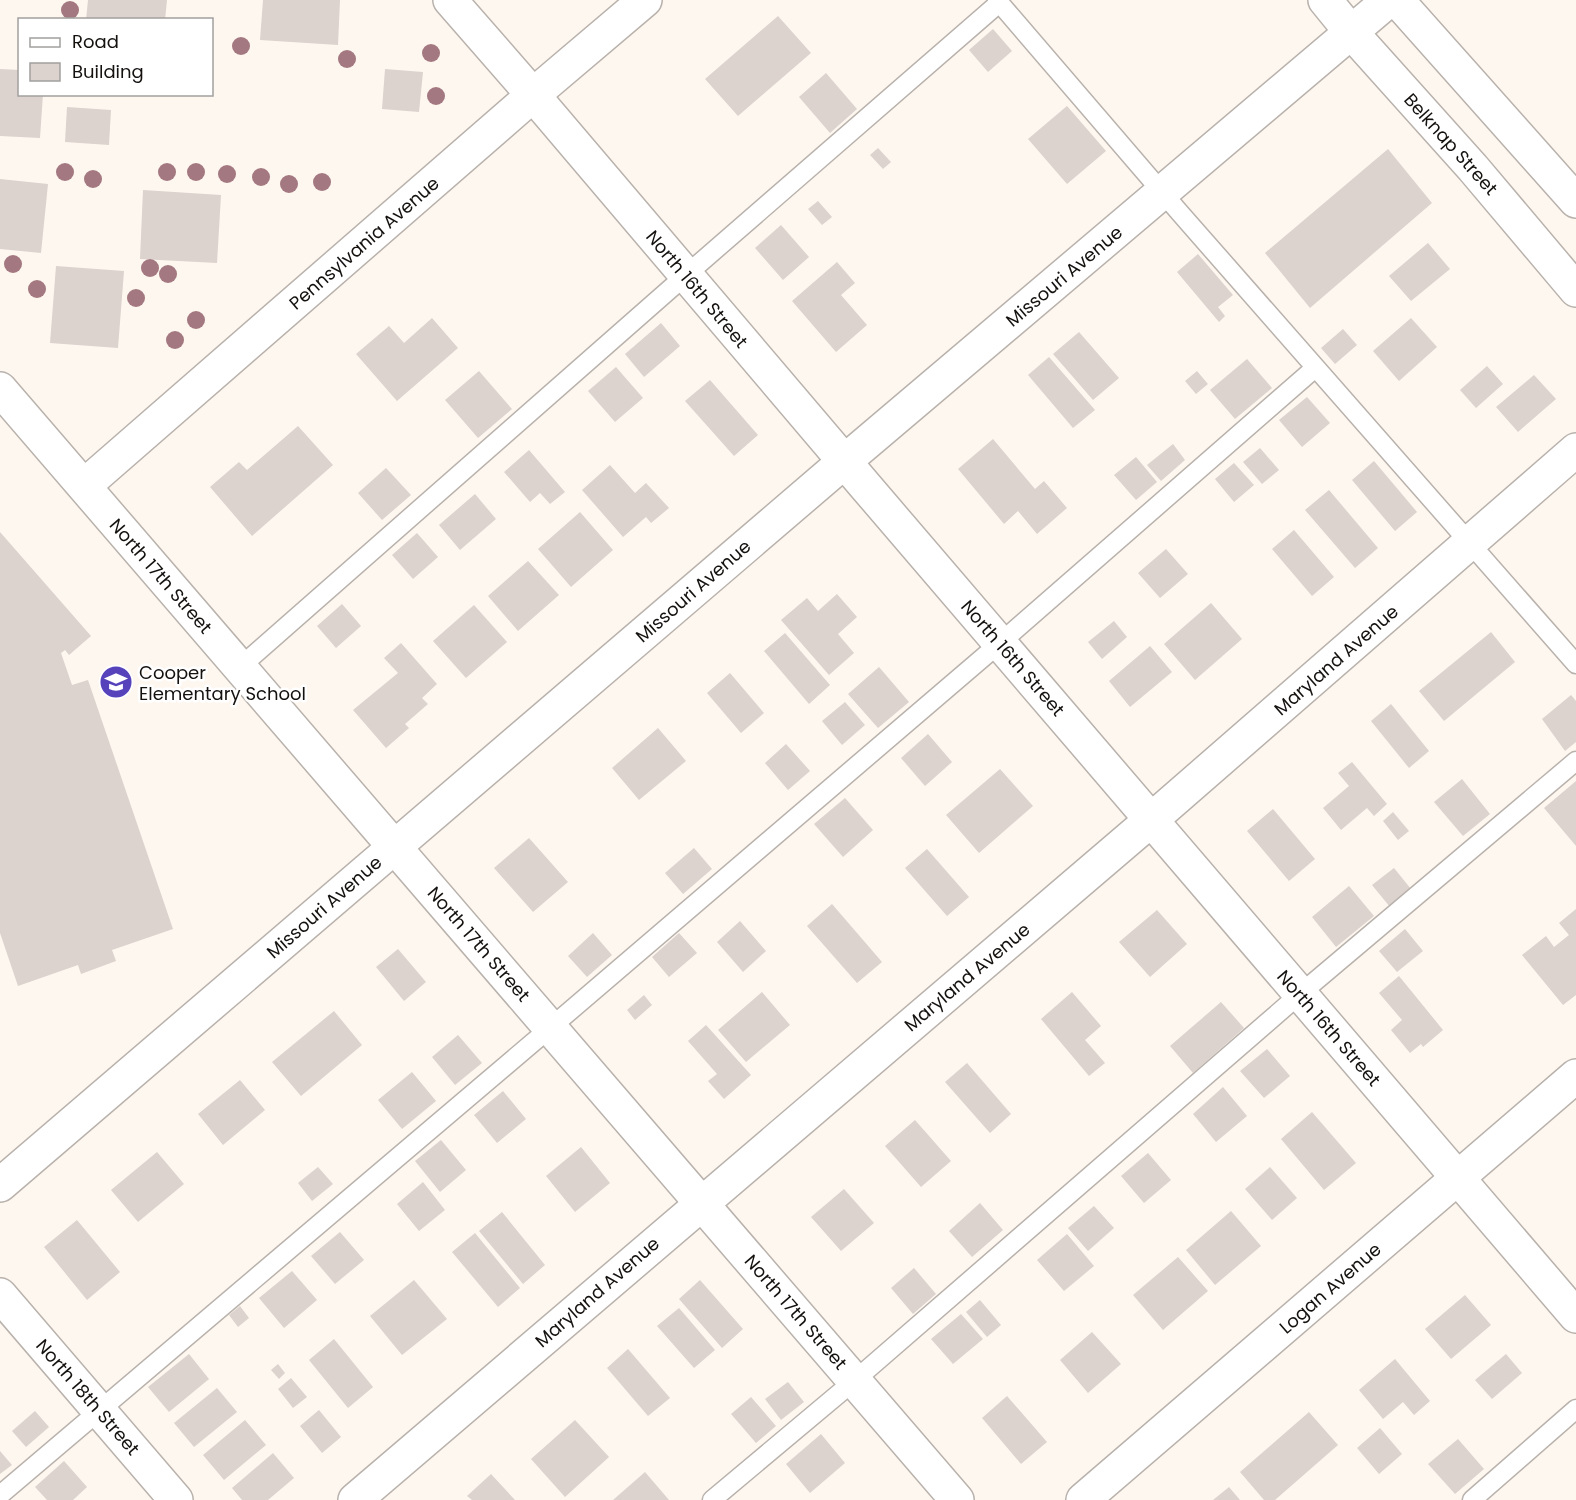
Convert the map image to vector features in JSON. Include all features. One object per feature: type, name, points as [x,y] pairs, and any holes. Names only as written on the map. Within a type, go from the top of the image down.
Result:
[{"type":"street","name":"North 16th Street","points":[[450,0],[1576,1316]]},
{"type":"street","name":"Pennsylvania Avenue","points":[[84,486],[645,0]]},
{"type":"street","name":"Belknap Street","points":[[1325,0],[1473,168],[1576,290]]},
{"type":"street","name":"Missouri Avenue","points":[[0,1185],[844,461],[1389,0]]},
{"type":"street","points":[[1397,0],[1576,201]]},
{"type":"street","name":"North 17th Street","points":[[0,389],[957,1500]]},
{"type":"street","name":"Maryland Avenue","points":[[355,1500],[1151,820],[1576,450]]},
{"type":"street","name":"Logan Avenue","points":[[1083,1500],[1576,1076]]},
{"type":"street","name":"North 18th Street","points":[[0,1295],[176,1500]]},
{"type":"lane","points":[[240,667],[998,1],[1162,193],[1576,664]]},
{"type":"lane","points":[[0,1495],[1000,643],[1315,368]]},
{"type":"lane","points":[[712,1500],[854,1381],[1300,994],[1576,760]]},
{"type":"lane","points":[[1472,1500],[1576,1409]]},
{"type":"building","points":[[88,0],[167,0],[165,18],[86,18]]},
{"type":"building","points":[[263,0],[340,0],[338,45],[260,40]]},
{"type":"building","points":[[778,16],[811,53],[738,116],[705,79]]},
{"type":"building","points":[[993,29],[1012,51],[988,72],[969,50]]},
{"type":"building","points":[[0,69],[18,70],[18,96],[43,96],[40,138],[0,136]]},
{"type":"building","points":[[385,69],[423,72],[419,112],[382,109]]},
{"type":"building","points":[[826,73],[857,109],[830,133],[799,97]]},
{"type":"building","points":[[1067,106],[1106,151],[1067,184],[1028,139]]},
{"type":"building","points":[[67,107],[111,110],[109,145],[65,142]]},
{"type":"building","points":[[878,148],[891,162],[883,169],[870,155]]},
{"type":"building","points":[[1388,149],[1432,203],[1310,308],[1265,253]]},
{"type":"building","points":[[0,179],[48,184],[41,253],[0,249]]},
{"type":"building","points":[[143,190],[221,195],[217,263],[140,259]]},
{"type":"building","points":[[818,201],[832,217],[822,225],[808,209]]},
{"type":"building","points":[[781,225],[809,257],[783,280],[755,248]]},
{"type":"building","points":[[1428,243],[1450,269],[1411,301],[1389,276]]},
{"type":"building","points":[[1198,254],[1233,295],[1218,307],[1225,316],[1219,322],[1177,272]]},
{"type":"building","points":[[837,262],[855,283],[841,295],[867,325],[836,352],[792,301]]},
{"type":"building","points":[[56,266],[124,271],[118,348],[50,343]]},
{"type":"building","points":[[432,318],[458,348],[397,401],[356,354],[389,326],[404,343]]},
{"type":"building","points":[[1411,318],[1437,347],[1399,381],[1373,351]]},
{"type":"building","points":[[661,323],[680,346],[644,377],[625,354]]},
{"type":"building","points":[[1343,329],[1357,345],[1335,364],[1321,348]]},
{"type":"building","points":[[1079,332],[1119,378],[1093,400],[1053,354]]},
{"type":"building","points":[[1049,357],[1095,410],[1073,428],[1028,375]]},
{"type":"building","points":[[1247,359],[1272,388],[1235,419],[1210,390]]},
{"type":"building","points":[[1487,366],[1503,384],[1476,408],[1460,390]]},
{"type":"building","points":[[616,367],[643,398],[615,422],[588,391]]},
{"type":"building","points":[[479,371],[512,409],[478,438],[445,400]]},
{"type":"building","points":[[1197,371],[1208,384],[1196,394],[1185,381]]},
{"type":"building","points":[[1534,375],[1556,399],[1518,432],[1496,407]]},
{"type":"building","points":[[710,380],[758,435],[734,456],[685,401]]},
{"type":"building","points":[[1307,397],[1330,423],[1302,447],[1279,420]]},
{"type":"building","points":[[298,426],[333,465],[252,536],[210,487],[239,462],[247,470]]},
{"type":"building","points":[[993,439],[1035,489],[1044,481],[1067,508],[1037,534],[1018,511],[1004,524],[958,469]]},
{"type":"building","points":[[1173,444],[1185,460],[1161,481],[1147,465]]},
{"type":"building","points":[[1260,448],[1279,470],[1262,484],[1243,462]]},
{"type":"building","points":[[529,450],[565,492],[550,504],[540,493],[530,502],[504,472]]},
{"type":"building","points":[[1136,457],[1157,482],[1136,500],[1114,475]]},
{"type":"building","points":[[1374,461],[1417,512],[1395,531],[1352,480]]},
{"type":"building","points":[[1234,463],[1254,485],[1234,502],[1215,479]]},
{"type":"building","points":[[610,465],[635,493],[646,483],[669,508],[651,523],[646,517],[623,537],[582,490]]},
{"type":"building","points":[[386,468],[411,495],[382,520],[358,493]]},
{"type":"building","points":[[1329,490],[1378,548],[1355,568],[1305,510]]},
{"type":"building","points":[[475,494],[496,519],[460,550],[439,525]]},
{"type":"building","points":[[580,512],[613,550],[571,587],[538,549]]},
{"type":"building","points":[[1294,530],[1334,577],[1312,596],[1272,549]]},
{"type":"building","points":[[0,532],[91,636],[69,655],[65,650],[61,653],[72,685],[88,680],[173,929],[112,950],[116,961],[81,974],[78,965],[18,986],[0,933]]},
{"type":"building","points":[[417,533],[438,557],[413,579],[392,555]]},
{"type":"building","points":[[1166,549],[1188,574],[1160,598],[1138,573]]},
{"type":"building","points":[[528,561],[559,595],[518,631],[488,596]]},
{"type":"building","points":[[837,594],[857,617],[838,634],[854,653],[829,675],[781,620],[807,598],[818,611]]},
{"type":"building","points":[[1211,603],[1242,639],[1195,680],[1164,644]]},
{"type":"building","points":[[342,604],[361,626],[336,648],[317,626]]},
{"type":"building","points":[[474,605],[507,642],[466,678],[433,641]]},
{"type":"building","points":[[1114,621],[1127,637],[1102,659],[1088,642]]},
{"type":"building","points":[[1491,632],[1515,662],[1444,721],[1419,691]]},
{"type":"building","points":[[785,633],[830,685],[809,704],[764,651]]},
{"type":"building","points":[[401,643],[437,684],[422,698],[428,704],[405,724],[409,728],[386,748],[353,710],[398,673],[384,658]]},
{"type":"building","points":[[1150,646],[1172,672],[1130,707],[1109,681]]},
{"type":"building","points":[[879,667],[909,702],[878,728],[848,694]]},
{"type":"building","points":[[730,673],[764,713],[741,733],[707,693]]},
{"type":"building","points":[[1571,695],[1576,701],[1576,742],[1565,751],[1542,719]]},
{"type":"building","points":[[845,702],[865,725],[842,745],[822,721]]},
{"type":"building","points":[[1391,704],[1429,751],[1409,768],[1371,721]]},
{"type":"building","points":[[658,728],[686,761],[639,800],[612,768]]},
{"type":"building","points":[[928,734],[952,762],[925,786],[901,758]]},
{"type":"building","points":[[786,744],[810,771],[788,790],[765,763]]},
{"type":"building","points":[[1352,762],[1387,804],[1374,816],[1367,808],[1341,830],[1323,808],[1349,786],[1338,773]]},
{"type":"building","points":[[1000,769],[1033,806],[979,853],[946,815]]},
{"type":"building","points":[[1462,779],[1490,814],[1463,836],[1434,802]]},
{"type":"building","points":[[1576,781],[1576,846],[1544,808]]},
{"type":"building","points":[[845,798],[873,830],[843,857],[814,824]]},
{"type":"building","points":[[1273,809],[1315,859],[1289,881],[1247,831]]},
{"type":"building","points":[[1393,812],[1409,831],[1398,840],[1383,821]]},
{"type":"building","points":[[529,838],[568,882],[533,912],[494,868]]},
{"type":"building","points":[[694,848],[712,869],[683,894],[665,873]]},
{"type":"building","points":[[927,849],[969,897],[947,916],[905,868]]},
{"type":"building","points":[[1394,868],[1411,889],[1390,907],[1372,885]]},
{"type":"building","points":[[1349,886],[1374,916],[1336,947],[1312,917]]},
{"type":"building","points":[[832,904],[882,962],[857,983],[807,926]]},
{"type":"building","points":[[1576,909],[1576,995],[1563,1005],[1522,955],[1546,936],[1554,947],[1569,935],[1559,923]]},
{"type":"building","points":[[1157,910],[1187,944],[1150,977],[1119,942]]},
{"type":"building","points":[[740,921],[766,951],[743,972],[717,942]]},
{"type":"building","points":[[1405,929],[1423,951],[1397,972],[1379,951]]},
{"type":"building","points":[[593,933],[612,955],[587,977],[568,956]]},
{"type":"building","points":[[679,933],[697,953],[669,977],[652,957]]},
{"type":"building","points":[[398,949],[426,982],[404,1001],[376,967]]},
{"type":"building","points":[[1399,976],[1443,1030],[1423,1047],[1421,1044],[1410,1053],[1391,1030],[1402,1020],[1379,993]]},
{"type":"building","points":[[762,992],[790,1025],[746,1062],[718,1030]]},
{"type":"building","points":[[1072,992],[1101,1026],[1085,1040],[1105,1063],[1089,1076],[1041,1019]]},
{"type":"building","points":[[644,995],[652,1005],[635,1020],[627,1010]]},
{"type":"building","points":[[1221,1002],[1244,1028],[1193,1073],[1170,1046]]},
{"type":"building","points":[[334,1011],[362,1045],[301,1096],[272,1062]]},
{"type":"building","points":[[706,1025],[751,1075],[724,1099],[708,1081],[717,1074],[688,1041]]},
{"type":"building","points":[[458,1035],[482,1063],[455,1085],[432,1057]]},
{"type":"building","points":[[1267,1049],[1290,1076],[1264,1098],[1240,1071]]},
{"type":"building","points":[[967,1063],[1011,1114],[990,1133],[945,1082]]},
{"type":"building","points":[[412,1072],[436,1101],[402,1129],[378,1100]]},
{"type":"building","points":[[240,1080],[265,1110],[223,1145],[198,1114]]},
{"type":"building","points":[[1223,1087],[1247,1116],[1216,1142],[1193,1114]]},
{"type":"building","points":[[503,1091],[526,1119],[497,1143],[474,1115]]},
{"type":"building","points":[[1312,1112],[1356,1163],[1324,1190],[1281,1139]]},
{"type":"building","points":[[915,1120],[951,1161],[921,1187],[885,1146]]},
{"type":"building","points":[[441,1140],[466,1170],[440,1192],[415,1161]]},
{"type":"building","points":[[581,1147],[610,1183],[575,1212],[546,1176]]},
{"type":"building","points":[[157,1152],[184,1184],[138,1222],[111,1190]]},
{"type":"building","points":[[1148,1153],[1171,1180],[1144,1203],[1121,1176]]},
{"type":"building","points":[[318,1167],[333,1184],[312,1201],[298,1183]]},
{"type":"building","points":[[1270,1167],[1297,1198],[1272,1220],[1245,1189]]},
{"type":"building","points":[[423,1182],[445,1210],[419,1231],[397,1204]]},
{"type":"building","points":[[844,1189],[874,1223],[841,1251],[811,1217]]},
{"type":"building","points":[[980,1203],[1003,1230],[972,1257],[949,1231]]},
{"type":"building","points":[[1094,1206],[1114,1228],[1088,1251],[1068,1228]]},
{"type":"building","points":[[1231,1211],[1261,1246],[1215,1285],[1186,1250]]},
{"type":"building","points":[[502,1212],[545,1265],[523,1284],[479,1231]]},
{"type":"building","points":[[77,1220],[120,1272],[87,1300],[44,1247]]},
{"type":"building","points":[[340,1232],[364,1260],[335,1284],[311,1256]]},
{"type":"building","points":[[475,1233],[520,1288],[498,1307],[452,1252]]},
{"type":"building","points":[[1067,1234],[1094,1266],[1064,1291],[1037,1260]]},
{"type":"building","points":[[1178,1257],[1208,1291],[1163,1330],[1133,1295]]},
{"type":"building","points":[[914,1268],[936,1294],[913,1314],[891,1288]]},
{"type":"building","points":[[292,1271],[317,1300],[284,1328],[259,1298]]},
{"type":"building","points":[[414,1280],[447,1319],[402,1355],[370,1316]]},
{"type":"building","points":[[700,1280],[743,1329],[722,1348],[679,1299]]},
{"type":"building","points":[[1465,1295],[1491,1325],[1451,1359],[1425,1329]]},
{"type":"building","points":[[980,1300],[1001,1325],[987,1337],[966,1312]]},
{"type":"building","points":[[240,1306],[249,1318],[238,1327],[229,1315]]},
{"type":"building","points":[[679,1308],[715,1350],[694,1368],[657,1326]]},
{"type":"building","points":[[961,1314],[983,1339],[953,1364],[931,1339]]},
{"type":"building","points":[[1092,1332],[1121,1364],[1088,1393],[1060,1360]]},
{"type":"building","points":[[334,1339],[373,1387],[348,1408],[309,1360]]},
{"type":"building","points":[[628,1349],[670,1398],[648,1416],[607,1368]]},
{"type":"building","points":[[189,1354],[209,1379],[169,1412],[148,1387]]},
{"type":"building","points":[[1506,1354],[1522,1373],[1492,1399],[1475,1380]]},
{"type":"building","points":[[1395,1359],[1430,1401],[1414,1415],[1403,1402],[1383,1419],[1359,1390]]},
{"type":"building","points":[[278,1364],[285,1373],[279,1379],[271,1370]]},
{"type":"building","points":[[291,1378],[307,1397],[293,1408],[278,1389]]},
{"type":"building","points":[[788,1382],[804,1402],[781,1420],[765,1399]]},
{"type":"building","points":[[217,1388],[237,1412],[194,1447],[174,1423]]},
{"type":"building","points":[[1007,1396],[1047,1442],[1021,1464],[982,1418]]},
{"type":"building","points":[[751,1397],[776,1426],[756,1443],[731,1414]]},
{"type":"building","points":[[319,1410],[341,1437],[322,1453],[300,1426]]},
{"type":"building","points":[[35,1411],[49,1427],[26,1447],[12,1431]]},
{"type":"building","points":[[1309,1412],[1338,1445],[1275,1500],[1264,1500],[1240,1472]]},
{"type":"building","points":[[245,1420],[266,1445],[224,1480],[203,1455]]},
{"type":"building","points":[[575,1420],[609,1457],[565,1497],[531,1459]]},
{"type":"building","points":[[1380,1428],[1402,1454],[1379,1474],[1357,1448]]},
{"type":"building","points":[[821,1434],[845,1463],[810,1493],[786,1464]]},
{"type":"building","points":[[1458,1439],[1484,1469],[1455,1494],[1428,1464]]},
{"type":"building","points":[[0,1451],[12,1465],[0,1474]]},
{"type":"building","points":[[273,1453],[294,1478],[268,1500],[242,1500],[232,1488]]},
{"type":"building","points":[[64,1461],[87,1487],[73,1500],[47,1500],[35,1487]]},
{"type":"building","points":[[645,1472],[669,1500],[613,1500]]},
{"type":"building","points":[[491,1474],[515,1500],[472,1500],[467,1496]]},
{"type":"building","points":[[1229,1487],[1240,1500],[1213,1500]]},
{"type":"place","name":"Cooper Elementary School","points":[[116,682]]}]
